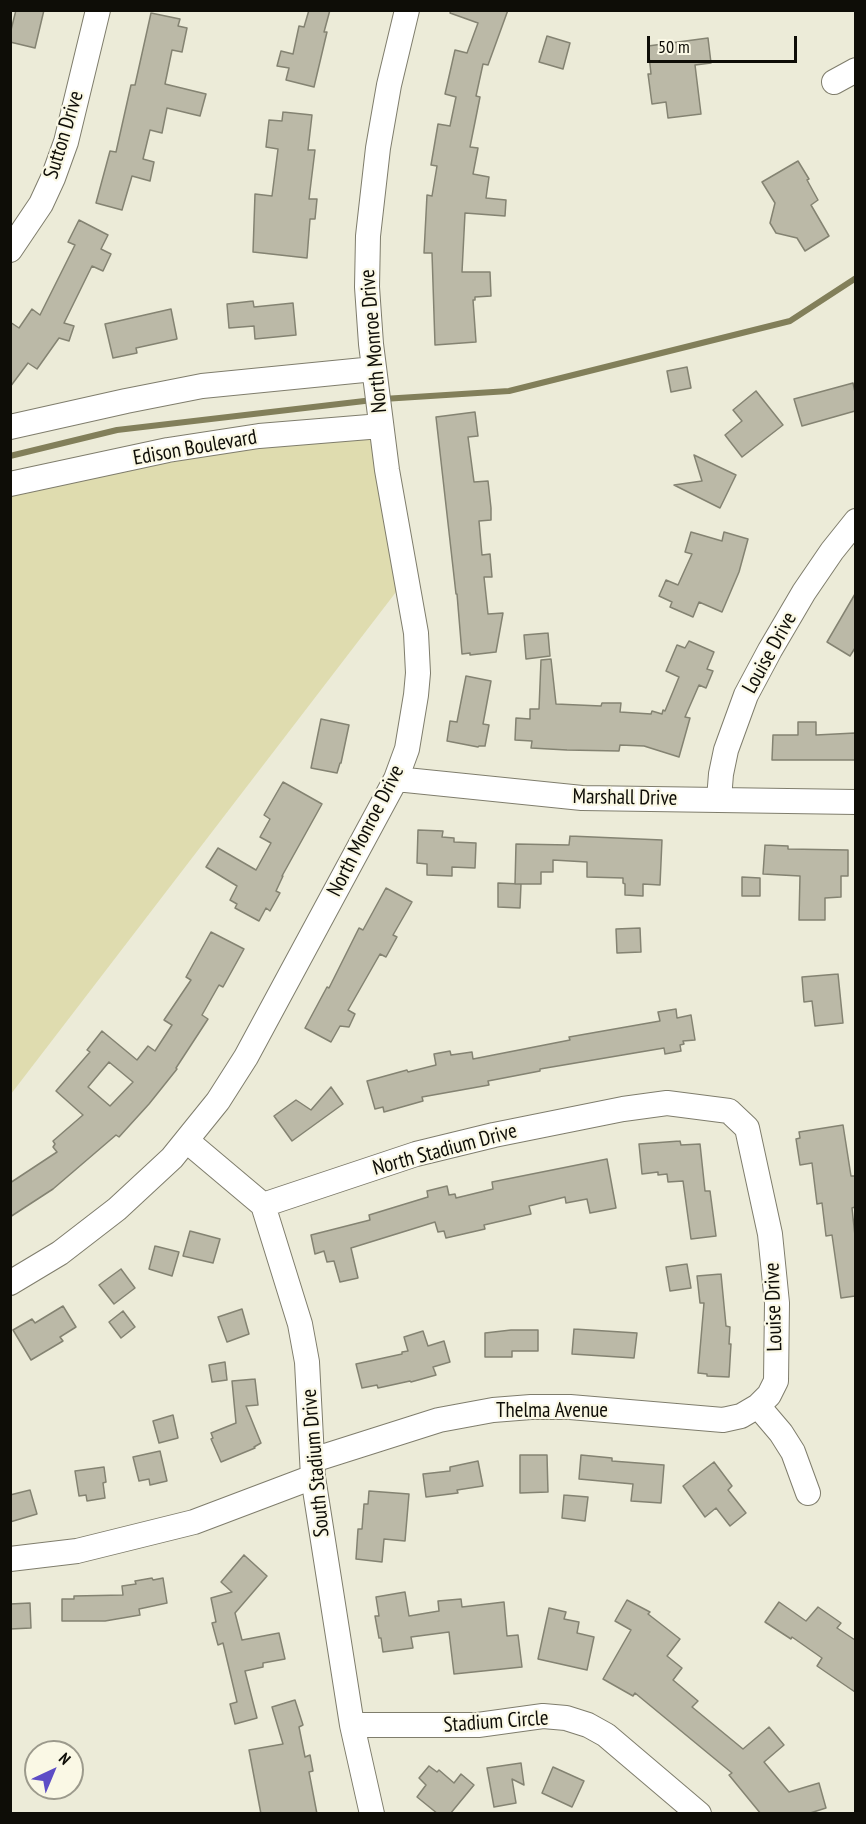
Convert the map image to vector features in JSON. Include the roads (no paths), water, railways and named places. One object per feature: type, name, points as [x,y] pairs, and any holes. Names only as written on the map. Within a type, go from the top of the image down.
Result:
[{"type":"street","name":"Sutton Drive","points":[[10,250],[41,204],[53,178],[66,142],[98,10]]},
{"type":"street","name":"North Monroe Drive","points":[[10,1283],[60,1253],[146,1184],[187,1141],[218,1101],[246,1057],[396,779],[411,729],[417,684],[417,643],[388,480],[374,373],[367,286],[370,207],[378,148],[389,85],[407,10]]},
{"type":"street","points":[[834,82],[855,70]]},
{"type":"street","points":[[10,427],[126,400],[202,386],[374,373]]},
{"type":"street","name":"Edison Boulevard","points":[[10,484],[168,450],[380,420]]},
{"type":"street","name":"Louise Drive","points":[[719,800],[726,750],[746,695],[804,592],[855,521]]},
{"type":"street","name":"Marshall Drive","points":[[396,779],[582,798],[855,802]]},
{"type":"street","name":"North Stadium Drive","points":[[263,1205],[416,1154],[579,1117],[667,1103],[729,1111]]},
{"type":"street","name":"Louise Drive","points":[[729,1111],[747,1128],[770,1234],[775,1275],[776,1381],[769,1395],[758,1406]]},
{"type":"street","points":[[187,1141],[263,1205]]},
{"type":"street","name":"South Stadium Drive","points":[[263,1205],[300,1324],[308,1372],[313,1468],[352,1725]]},
{"type":"street","points":[[758,1406],[781,1433],[793,1452],[808,1493]]},
{"type":"street","name":"Thelma Avenue","points":[[10,1559],[77,1551],[194,1522],[313,1468],[439,1420],[493,1410],[531,1407],[570,1407],[723,1419],[741,1416],[758,1406]]},
{"type":"street","name":"Stadium Circle","points":[[352,1725],[448,1726],[478,1725],[543,1716],[566,1718],[588,1725],[606,1735],[699,1814]]},
{"type":"street","points":[[352,1725],[372,1814]]},
{"type":"waterway","points":[[383,399],[509,391],[790,321],[856,278]]},
{"type":"waterway","points":[[10,456],[117,430],[373,400]]}]
